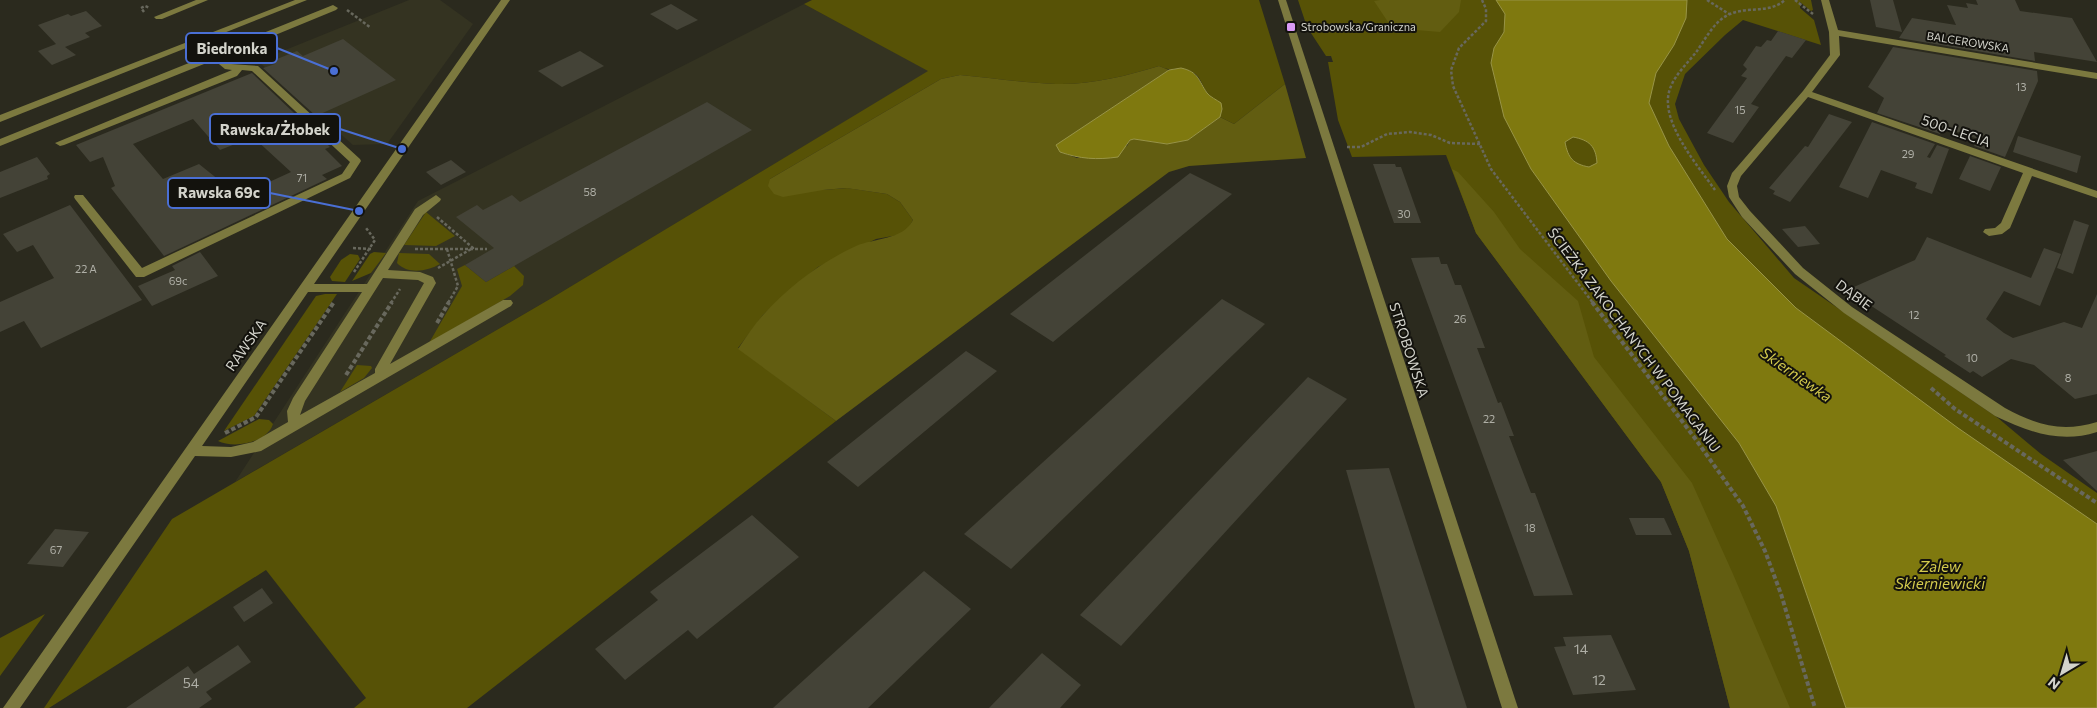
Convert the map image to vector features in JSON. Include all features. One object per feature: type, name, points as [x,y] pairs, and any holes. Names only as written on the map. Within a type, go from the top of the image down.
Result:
[{"type":"street","points":[[159,17],[204,0]]},
{"type":"street","points":[[0,119],[303,0]]},
{"type":"street","name":"RAWSKA","points":[[11,708],[506,0]]},
{"type":"street","name":"STROBOWSKA","points":[[1282,0],[1510,708]]},
{"type":"street","name":"DĄBIE","points":[[1825,0],[1834,32],[1835,55],[1736,175],[1732,186],[1734,197],[1746,214],[1799,271],[1841,304],[2000,412],[2022,423],[2044,430],[2063,433],[2081,432],[2097,427]]},
{"type":"street","points":[[0,143],[338,7]]},
{"type":"street","name":"BALCEROWSKA","points":[[1834,32],[2097,76]]},
{"type":"street","points":[[79,198],[140,274],[346,176],[356,161],[345,149],[255,68],[228,67],[215,56]]},
{"type":"street","points":[[60,143],[234,74],[240,67]]},
{"type":"street","name":"500-LECIA","points":[[1806,92],[2097,195]]},
{"type":"street","points":[[1989,232],[1998,231],[2006,225],[2029,171]]},
{"type":"street","points":[[296,425],[292,418],[296,404],[423,208],[436,200]]},
{"type":"street","points":[[380,274],[423,276],[430,283],[381,369],[382,375]]},
{"type":"street","points":[[305,288],[371,288]]},
{"type":"street","points":[[192,451],[231,452],[249,449],[296,425],[507,303]]},
{"type":"path","name":"ŚCIEŻKA ZAKOCHANYCH W POMAGANIU","points":[[1482,0],[1486,9],[1486,21],[1459,48],[1451,70],[1453,86],[1491,169],[1714,463],[1744,506],[1765,551],[1781,594],[1816,708]]},
{"type":"path","points":[[1707,0],[1729,14]]},
{"type":"path","points":[[1719,196],[1688,150],[1673,123],[1668,105],[1669,92],[1678,74],[1715,27],[1729,14],[1777,6],[1785,0]]},
{"type":"path","points":[[338,7],[371,28]]},
{"type":"path","points":[[1328,147],[1362,147],[1387,134],[1410,132],[1431,135],[1450,143],[1480,144]]},
{"type":"path","points":[[423,208],[428,209],[473,247],[472,249]]},
{"type":"path","points":[[220,436],[256,417],[344,288],[375,240],[363,226]]},
{"type":"path","points":[[424,351],[424,346],[458,286],[447,249]]},
{"type":"shaded area","points":[[409,0],[440,0],[473,24],[387,144],[353,145],[258,61]]},
{"type":"shaded area","points":[[812,0],[1259,0],[1285,84],[1234,124],[1220,117],[1222,109],[1206,91],[1198,77],[1191,71],[1181,68],[1167,69],[1159,66],[1108,79],[1069,84],[1032,83],[960,75],[941,79],[770,179],[823,190],[847,188],[887,194],[900,202],[913,220],[908,229],[898,235],[876,239],[818,267],[787,292],[763,315],[738,348],[836,421],[467,708],[354,708],[366,698],[266,570],[49,708],[44,708],[172,519],[550,299],[928,71],[804,4]]},
{"type":"shaded area","points":[[1298,0],[1811,0],[1813,10],[1811,11],[1800,2],[1800,8],[1814,20],[1821,45],[1743,20],[1685,74],[1675,104],[1679,119],[1704,165],[1729,202],[1794,278],[1998,418],[2041,454],[2097,493],[2097,708],[1730,708],[1689,551],[1661,482],[1476,233],[1446,155],[1352,157],[1338,120],[1328,62],[1333,62],[1331,56],[1326,56],[1307,27]]},
{"type":"shaded area","points":[[1461,0],[1459,12],[1440,32],[1392,28],[1374,1]]},
{"type":"shaded area","points":[[804,4],[929,71],[550,299],[235,482],[418,201]]},
{"type":"shaded area","points":[[1159,66],[1169,70],[1057,145],[1060,152],[1077,158],[1127,146],[1130,140],[1135,139],[1167,144],[1188,140],[1220,117],[1234,124],[1285,84],[1306,158],[1189,166],[1169,172],[836,421],[738,349],[763,315],[806,276],[843,252],[856,246],[895,235],[908,227],[913,220],[900,202],[887,194],[846,188],[783,197],[774,194],[768,186],[770,179],[941,79],[960,75],[1032,83],[1069,84],[1108,79]]},
{"type":"shaded area","points":[[1452,169],[1458,172],[1494,212],[1520,249],[1578,301],[1594,357],[1692,483],[1790,708],[1730,708],[1689,551],[1661,482],[1476,233]]},
{"type":"shaded area","points":[[426,212],[455,236],[436,246],[404,245]]},
{"type":"shaded area","points":[[374,252],[386,253],[371,273],[352,281],[370,254]]},
{"type":"shaded area","points":[[399,253],[429,254],[440,264],[418,271],[407,269],[397,263]]},
{"type":"shaded area","points":[[350,254],[358,255],[360,259],[345,282],[332,281],[330,277],[341,260]]},
{"type":"shaded area","points":[[465,265],[486,282],[514,266],[524,276],[523,285],[510,296],[429,343],[462,286],[457,269]]},
{"type":"shaded area","points":[[337,294],[254,416],[224,431],[316,296]]},
{"type":"shaded area","points":[[357,365],[371,366],[372,368],[364,378],[340,392]]},
{"type":"shaded area","points":[[259,419],[269,420],[273,424],[270,431],[257,440],[241,444],[218,441]]},
{"type":"shaded area","points":[[45,614],[0,676],[0,638]]},
{"type":"water","name":"Zalew Skierniewicki","points":[[1496,0],[1687,0],[1686,18],[1674,45],[1656,73],[1649,103],[1669,146],[1727,239],[1796,308],[1958,428],[2097,524],[2097,708],[1846,708],[1776,506],[1739,443],[1611,281],[1531,169],[1504,117],[1491,63],[1494,48],[1504,32],[1505,14]],"holes":[[[1573,137],[1579,138],[1591,145],[1595,152],[1597,163],[1589,167],[1583,166],[1572,159],[1565,142]]]},
{"type":"water","points":[[1181,68],[1195,74],[1208,94],[1221,103],[1222,109],[1220,117],[1188,140],[1167,144],[1134,139],[1130,140],[1118,157],[1110,158],[1096,159],[1060,152],[1056,145],[1169,70]]},
{"type":"building","points":[[1870,0],[1893,0],[1902,32],[1876,27]]},
{"type":"building","points":[[1976,0],[2015,0],[2020,11],[2072,18],[2097,62],[2034,52],[2035,61],[1899,38],[1912,18],[1956,25],[1947,5],[1968,8],[1966,3],[1978,5]]},
{"type":"building","points":[[671,4],[698,20],[677,30],[650,14]]},
{"type":"building","points":[[86,11],[102,26],[85,33],[90,37],[65,47],[76,55],[52,65],[38,51],[56,44],[38,25],[68,14],[71,16]]},
{"type":"building","points":[[1778,31],[1806,40],[1792,58],[1786,56],[1751,104],[1759,107],[1733,143],[1707,133],[1747,78],[1741,76],[1747,69],[1743,65],[1756,46],[1761,47],[1767,40],[1771,41]]},
{"type":"building","points":[[343,39],[396,80],[316,116],[263,68],[275,64],[272,61],[297,51],[303,56]]},
{"type":"building","points":[[1893,47],[2037,71],[2038,81],[2005,157],[1974,146],[1978,139],[1944,127],[1940,134],[1877,113],[1884,98],[1868,87]]},
{"type":"building","points":[[580,51],[604,66],[562,87],[538,71]]},
{"type":"building","points":[[252,73],[330,147],[325,149],[342,166],[322,175],[327,179],[164,256],[111,188],[115,186],[103,157],[90,162],[76,145]],"holes":[[[193,119],[220,150],[253,137],[291,172],[239,196],[199,164],[163,179],[133,144]]]},
{"type":"building","points":[[707,102],[752,130],[486,282],[465,265],[494,248],[456,217],[477,205],[483,210],[512,195],[520,202]]},
{"type":"building","points":[[1829,114],[1852,122],[1790,202],[1773,194],[1775,191],[1769,188],[1805,146],[1808,147]]},
{"type":"building","points":[[1872,122],[1935,144],[1927,157],[1930,158],[1937,145],[1949,149],[1932,194],[1915,188],[1917,183],[1881,170],[1868,198],[1839,187]]},
{"type":"building","points":[[2018,136],[2081,156],[2077,173],[2013,152]]},
{"type":"building","points":[[1970,156],[2001,167],[1990,191],[1959,179]]},
{"type":"building","points":[[37,157],[50,174],[47,176],[48,179],[0,198],[0,172]]},
{"type":"building","points":[[451,160],[466,172],[441,185],[426,172]]},
{"type":"building","points":[[1373,164],[1395,164],[1396,167],[1401,167],[1421,223],[1394,223]]},
{"type":"building","points":[[1190,173],[1232,194],[1053,342],[1010,314]]},
{"type":"building","points":[[70,205],[142,300],[41,348],[24,321],[0,332],[0,302],[54,278],[33,245],[17,252],[3,234]]},
{"type":"building","points":[[2074,220],[2089,225],[2073,274],[2057,268]]},
{"type":"building","points":[[1805,226],[1820,244],[1798,247],[1782,229]]},
{"type":"building","points":[[1927,237],[2031,278],[2044,248],[2061,254],[2040,306],[2004,291],[1986,319],[2013,338],[2064,322],[2082,328],[2097,294],[2097,394],[2075,399],[2034,365],[2011,359],[1982,377],[1973,371],[1970,373],[1847,290],[1915,260]]},
{"type":"building","points":[[200,252],[218,276],[152,306],[138,286],[175,270],[172,266]]},
{"type":"building","points":[[1439,257],[1441,264],[1447,264],[1455,285],[1461,285],[1485,348],[1477,348],[1498,403],[1501,402],[1514,436],[1509,436],[1531,493],[1535,493],[1573,595],[1534,596],[1411,258]]},
{"type":"building","points":[[1222,299],[1265,324],[1011,569],[964,534]]},
{"type":"building","points":[[966,351],[997,371],[858,487],[827,462]]},
{"type":"building","points":[[1308,377],[1347,399],[1121,646],[1080,615]]},
{"type":"building","points":[[2097,451],[2097,491],[2063,460]]},
{"type":"building","points":[[1389,468],[1467,708],[1415,708],[1346,470]]},
{"type":"building","points":[[752,515],[799,557],[697,639],[688,630],[625,680],[595,649],[658,600],[650,592]]},
{"type":"building","points":[[1629,518],[1664,518],[1672,535],[1636,535]]},
{"type":"building","points":[[55,529],[89,532],[63,567],[27,564]]},
{"type":"building","points":[[924,571],[971,609],[868,708],[773,708]]},
{"type":"building","points":[[262,588],[273,603],[244,622],[233,607]]},
{"type":"building","points":[[1611,635],[1636,690],[1573,695],[1554,647],[1566,646],[1563,637]]},
{"type":"building","points":[[238,645],[251,662],[206,692],[212,699],[199,708],[126,708],[188,666],[194,674]]},
{"type":"building","points":[[1042,653],[1081,685],[1060,708],[989,708]]},
{"type":"place","name":"Strobowska/Graniczna","points":[[1291,27]]},
{"type":"place","name":"Biedronka","points":[[334,71]]},
{"type":"place","name":"Rawska/Żłobek","points":[[402,149]]},
{"type":"place","name":"Rawska 69c","points":[[359,211]]},
{"type":"water label","name":"Skierniewka","points":[[1796,375]]}]
